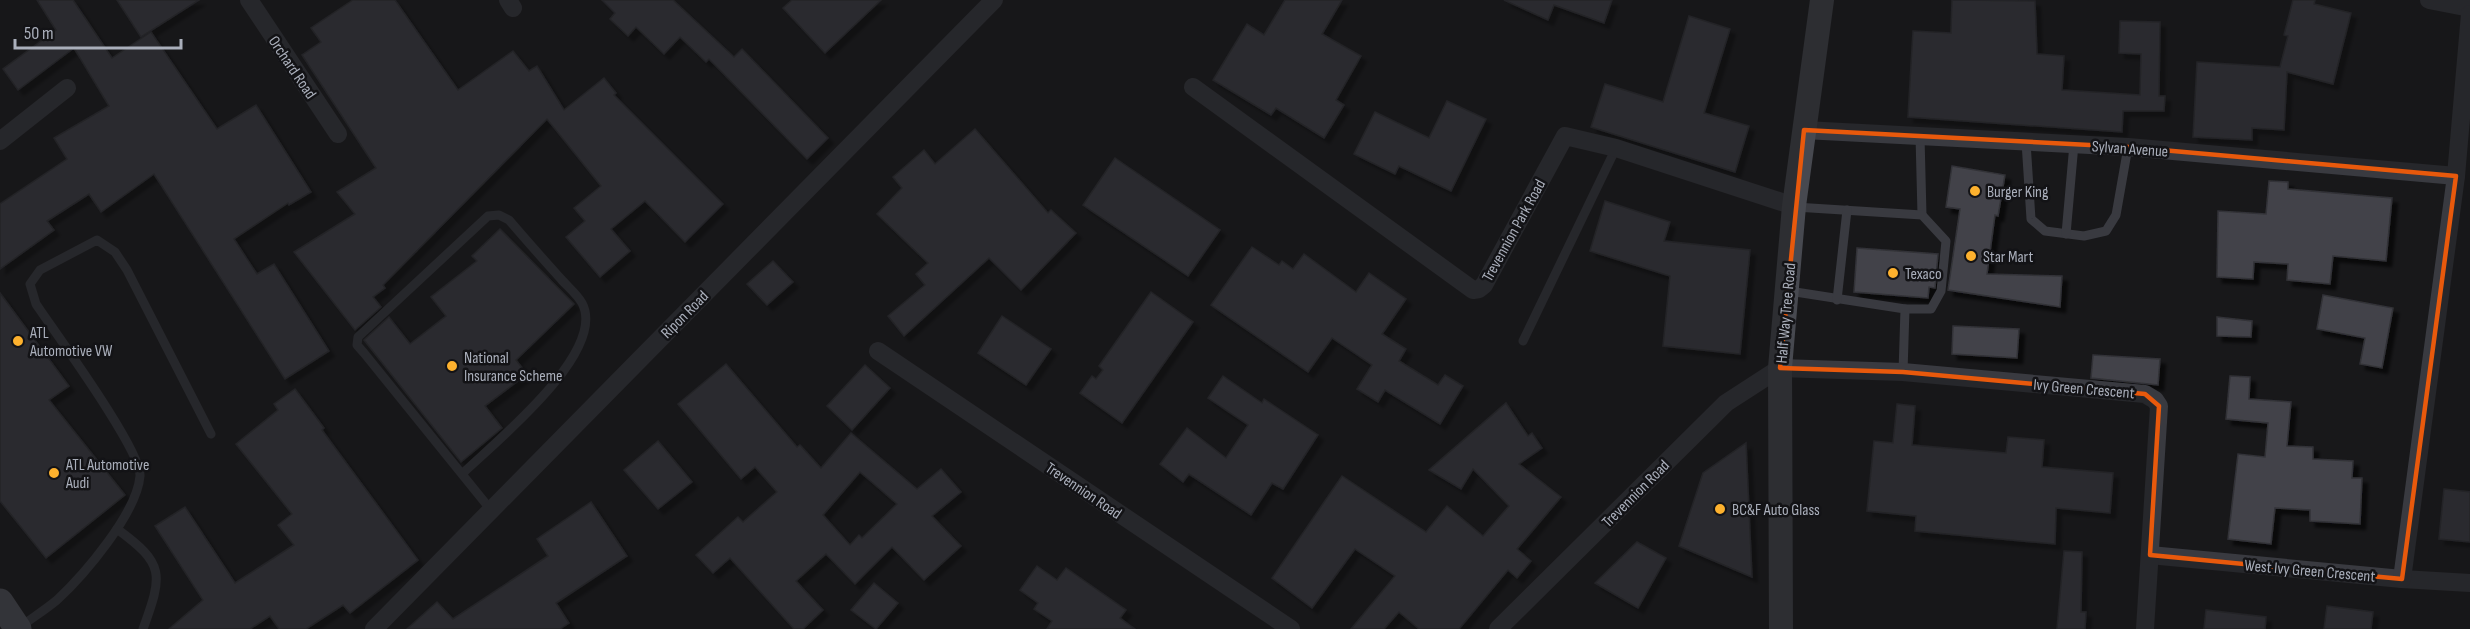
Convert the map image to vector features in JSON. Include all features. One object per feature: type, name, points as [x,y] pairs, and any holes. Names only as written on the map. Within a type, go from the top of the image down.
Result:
[{"type":"main road","name":"Half Way Tree Road","points":[[1781,629],[1780,368],[1794,206],[1822,0]]},
{"type":"main road","points":[[0,602],[18,628]]},
{"type":"street","name":"Orchard Road","points":[[249,0],[338,134]]},
{"type":"street","name":"Ripon Road","points":[[374,629],[994,0]]},
{"type":"street","points":[[2429,0],[2470,8]]},
{"type":"street","points":[[2402,579],[2456,176],[2464,132],[2470,14]]},
{"type":"street","name":"Trevennion Park Road","points":[[1193,87],[1473,290],[1484,285],[1564,136],[1616,148],[1794,206]]},
{"type":"street","points":[[2,134],[67,88]]},
{"type":"street","name":"Sylvan Avenue","points":[[1804,130],[2128,147],[2456,176]]},
{"type":"street","name":"Trevennion Road","points":[[878,351],[1291,629]]},
{"type":"street","name":"Ivy Green Crescent","points":[[1780,368],[1903,372],[2145,394],[2155,400],[2159,406],[2145,629]]},
{"type":"street","name":"Trevennion Road","points":[[1498,629],[1726,403],[1780,368]]},
{"type":"street","name":"West Ivy Green Crescent","points":[[2150,555],[2402,579],[2470,583]]},
{"type":"lane","points":[[1786,291],[1905,309],[1931,309],[1941,291],[1946,241],[1922,215],[1920,136]]},
{"type":"lane","points":[[2026,142],[2031,219],[2045,231],[2084,236],[2106,231],[2116,215],[2128,147]]},
{"type":"lane","points":[[2066,234],[2074,144]]},
{"type":"lane","points":[[1522,341],[1616,148]]},
{"type":"lane","points":[[1794,206],[1922,215]]},
{"type":"lane","points":[[1838,300],[1847,210]]},
{"type":"lane","points":[[462,474],[543,396],[575,355],[586,323],[582,303],[509,220],[499,215],[488,216],[358,337],[357,345],[491,510]]},
{"type":"lane","points":[[18,628],[57,599],[102,549],[131,505],[141,474],[126,439],[36,304],[30,284],[40,270],[97,240],[115,252],[127,270],[211,434]]},
{"type":"lane","points":[[1903,372],[1905,309]]},
{"type":"lane","points":[[117,529],[153,559],[157,578],[153,603],[143,629]]},
{"type":"highlighted area","points":[[1804,130],[2128,147],[2456,176],[2402,579],[2150,555],[2159,406],[2145,394],[1903,372],[1780,368]]},
{"type":"building","points":[[37,0],[73,0],[112,58],[151,32],[217,129],[256,105],[311,192],[289,205],[288,203],[234,239],[257,274],[274,264],[329,351],[285,379],[154,174],[101,212],[89,194],[47,221],[54,230],[0,269],[0,204],[67,159],[54,138],[109,106],[74,48],[18,90],[3,69],[56,30]]},
{"type":"building","points":[[117,0],[199,0],[141,37]]},
{"type":"building","points":[[353,0],[395,0],[458,90],[513,51],[529,71],[537,66],[564,110],[604,78],[616,93],[614,95],[723,204],[685,242],[645,201],[611,229],[630,251],[600,277],[566,237],[585,221],[574,208],[601,186],[547,119],[383,285],[385,288],[373,297],[381,307],[355,330],[294,252],[355,214],[337,192],[376,168],[302,55],[321,42],[311,28]]},
{"type":"building","points":[[602,0],[673,0],[734,57],[742,49],[828,138],[807,159],[709,59],[706,62],[680,37],[664,54],[636,27],[628,36],[610,19],[615,13]]},
{"type":"building","points":[[792,0],[881,0],[825,53],[783,8]]},
{"type":"building","points":[[1285,0],[1342,0],[1322,34],[1361,56],[1336,100],[1344,105],[1324,138],[1276,108],[1271,115],[1213,80],[1247,24],[1264,35]]},
{"type":"building","points":[[1504,0],[1612,0],[1604,23],[1554,5],[1548,20]]},
{"type":"building","points":[[1952,0],[2035,1],[2037,54],[2064,56],[2062,90],[2140,95],[2141,54],[2119,53],[2120,21],[2160,22],[2159,96],[2165,96],[2164,111],[2123,111],[2122,132],[1908,117],[1913,31],[1951,33]]},
{"type":"building","points":[[2293,0],[2315,0],[2314,4],[2351,13],[2333,84],[2287,72],[2284,130],[2252,128],[2252,140],[2193,137],[2197,62],[2280,67],[2288,36],[2284,35]]},
{"type":"building","points":[[1689,16],[1730,29],[1704,113],[1749,126],[1735,172],[1591,127],[1605,84],[1663,102]]},
{"type":"building","points":[[1447,101],[1486,119],[1451,191],[1399,166],[1395,174],[1354,154],[1375,112],[1429,138]]},
{"type":"building","points":[[975,129],[1048,213],[1051,210],[1076,233],[1021,290],[989,258],[904,336],[888,316],[925,285],[916,274],[928,263],[877,214],[902,188],[893,177],[924,150],[935,164]]},
{"type":"building","points":[[1115,158],[1220,230],[1188,276],[1083,205]]},
{"type":"building","points":[[1952,166],[2005,175],[1998,216],[1995,215],[1987,274],[2062,276],[2060,307],[1948,290],[1960,209],[1946,207]]},
{"type":"building","points":[[2269,181],[2288,182],[2288,189],[2392,198],[2386,261],[2333,256],[2330,284],[2287,280],[2288,264],[2254,262],[2253,279],[2217,277],[2218,211],[2266,214]]},
{"type":"building","points":[[1605,201],[1670,222],[1664,241],[1750,250],[1740,354],[1663,346],[1670,276],[1590,251]]},
{"type":"building","name":"National Insurance Scheme","points":[[500,229],[574,304],[516,360],[527,374],[485,406],[502,428],[461,462],[364,340],[389,317],[410,344],[446,316],[431,297],[477,261],[472,256]]},
{"type":"building","points":[[1252,247],[1279,265],[1282,261],[1293,269],[1304,254],[1356,292],[1369,273],[1406,299],[1382,334],[1406,349],[1399,361],[1438,385],[1445,375],[1463,386],[1440,424],[1385,390],[1378,402],[1357,389],[1372,365],[1332,338],[1308,372],[1211,305]]},
{"type":"building","name":"Texaco","points":[[1857,248],[1938,254],[1935,288],[1929,287],[1928,298],[1854,292]]},
{"type":"building","points":[[773,261],[793,282],[767,305],[747,284]]},
{"type":"building","points":[[1151,292],[1193,322],[1122,423],[1080,393],[1092,376],[1096,379],[1103,370],[1099,366]]},
{"type":"building","name":"ATL Automotive Audi","points":[[0,293],[69,386],[49,400],[125,495],[46,558],[0,501]]},
{"type":"building","points":[[2323,295],[2393,308],[2382,368],[2360,364],[2365,338],[2317,329]]},
{"type":"building","points":[[1002,316],[1051,349],[1026,385],[978,353]]},
{"type":"building","points":[[2217,317],[2252,321],[2251,337],[2217,336]]},
{"type":"building","points":[[1953,326],[2019,329],[2017,358],[1952,354]]},
{"type":"building","points":[[2093,355],[2160,359],[2158,385],[2091,378]]},
{"type":"building","points":[[726,364],[797,447],[800,445],[821,468],[851,433],[917,489],[941,469],[961,492],[932,516],[961,546],[924,580],[892,547],[855,584],[826,554],[796,581],[823,610],[803,629],[794,629],[730,558],[713,573],[696,555],[738,517],[743,522],[777,492],[755,467],[741,479],[678,404]],"holes":[[[860,472],[897,504],[862,538],[859,535],[850,545],[823,515]]]},
{"type":"building","points":[[865,365],[890,388],[852,430],[827,406]]},
{"type":"building","points":[[1223,376],[1262,403],[1264,399],[1318,435],[1283,489],[1272,483],[1251,515],[1189,474],[1183,482],[1160,464],[1187,428],[1226,458],[1248,425],[1208,398]]},
{"type":"building","points":[[2230,376],[2250,377],[2249,399],[2291,402],[2287,446],[2313,447],[2313,459],[2353,461],[2352,478],[2362,478],[2360,524],[2310,521],[2310,510],[2275,508],[2271,544],[2228,539],[2238,454],[2265,457],[2268,423],[2226,419]]},
{"type":"building","points":[[295,389],[324,428],[322,430],[418,560],[350,613],[343,605],[306,629],[279,629],[270,616],[250,629],[169,629],[203,600],[155,526],[185,507],[235,583],[294,545],[278,525],[292,514],[236,444],[278,410],[274,404]]},
{"type":"building","points":[[1506,403],[1528,436],[1532,433],[1542,448],[1519,464],[1561,497],[1517,549],[1531,561],[1517,578],[1508,570],[1459,629],[1419,629],[1399,612],[1384,629],[1351,629],[1395,576],[1355,549],[1312,608],[1272,578],[1342,476],[1426,532],[1447,506],[1483,536],[1509,506],[1473,469],[1461,489],[1429,470]]},
{"type":"building","points":[[1897,404],[1915,406],[1912,445],[2006,453],[2008,437],[2044,440],[2042,467],[2113,473],[2110,513],[2056,508],[2055,544],[1915,531],[1916,516],[1867,511],[1874,441],[1893,443]]},
{"type":"building","points":[[658,441],[692,482],[658,509],[624,470]]},
{"type":"building","name":"BC&F Auto Glass","points":[[1746,443],[1752,577],[1679,546],[1703,473]]},
{"type":"building","points":[[2444,489],[2470,492],[2470,542],[2439,539]]},
{"type":"building","points":[[591,502],[627,556],[556,603],[569,623],[560,629],[407,629],[437,602],[453,619],[548,556],[537,539]]},
{"type":"building","points":[[1637,542],[1666,558],[1638,608],[1595,583]]},
{"type":"building","points":[[2064,551],[2082,552],[2081,612],[2086,612],[2085,629],[2057,629]]},
{"type":"building","points":[[1037,566],[1057,580],[1066,568],[1126,610],[1120,618],[1135,629],[1047,629],[1052,621],[1034,609],[1038,603],[1020,590]]},
{"type":"building","points":[[874,583],[898,603],[876,629],[851,610]]},
{"type":"building","points":[[2327,606],[2373,612],[2371,629],[2324,629]]},
{"type":"building","points":[[2206,610],[2266,617],[2265,629],[2204,629]]},
{"type":"place","name":"Burger King","points":[[1975,191]]},
{"type":"place","name":"Star Mart","points":[[1971,256]]},
{"type":"place","name":"Texaco","points":[[1893,273]]},
{"type":"place","name":"ATL Automotive VW","points":[[18,341]]},
{"type":"place","name":"National Insurance Scheme","points":[[452,366]]},
{"type":"place","name":"ATL Automotive Audi","points":[[54,473]]},
{"type":"place","name":"BC&F Auto Glass","points":[[1720,509]]}]
